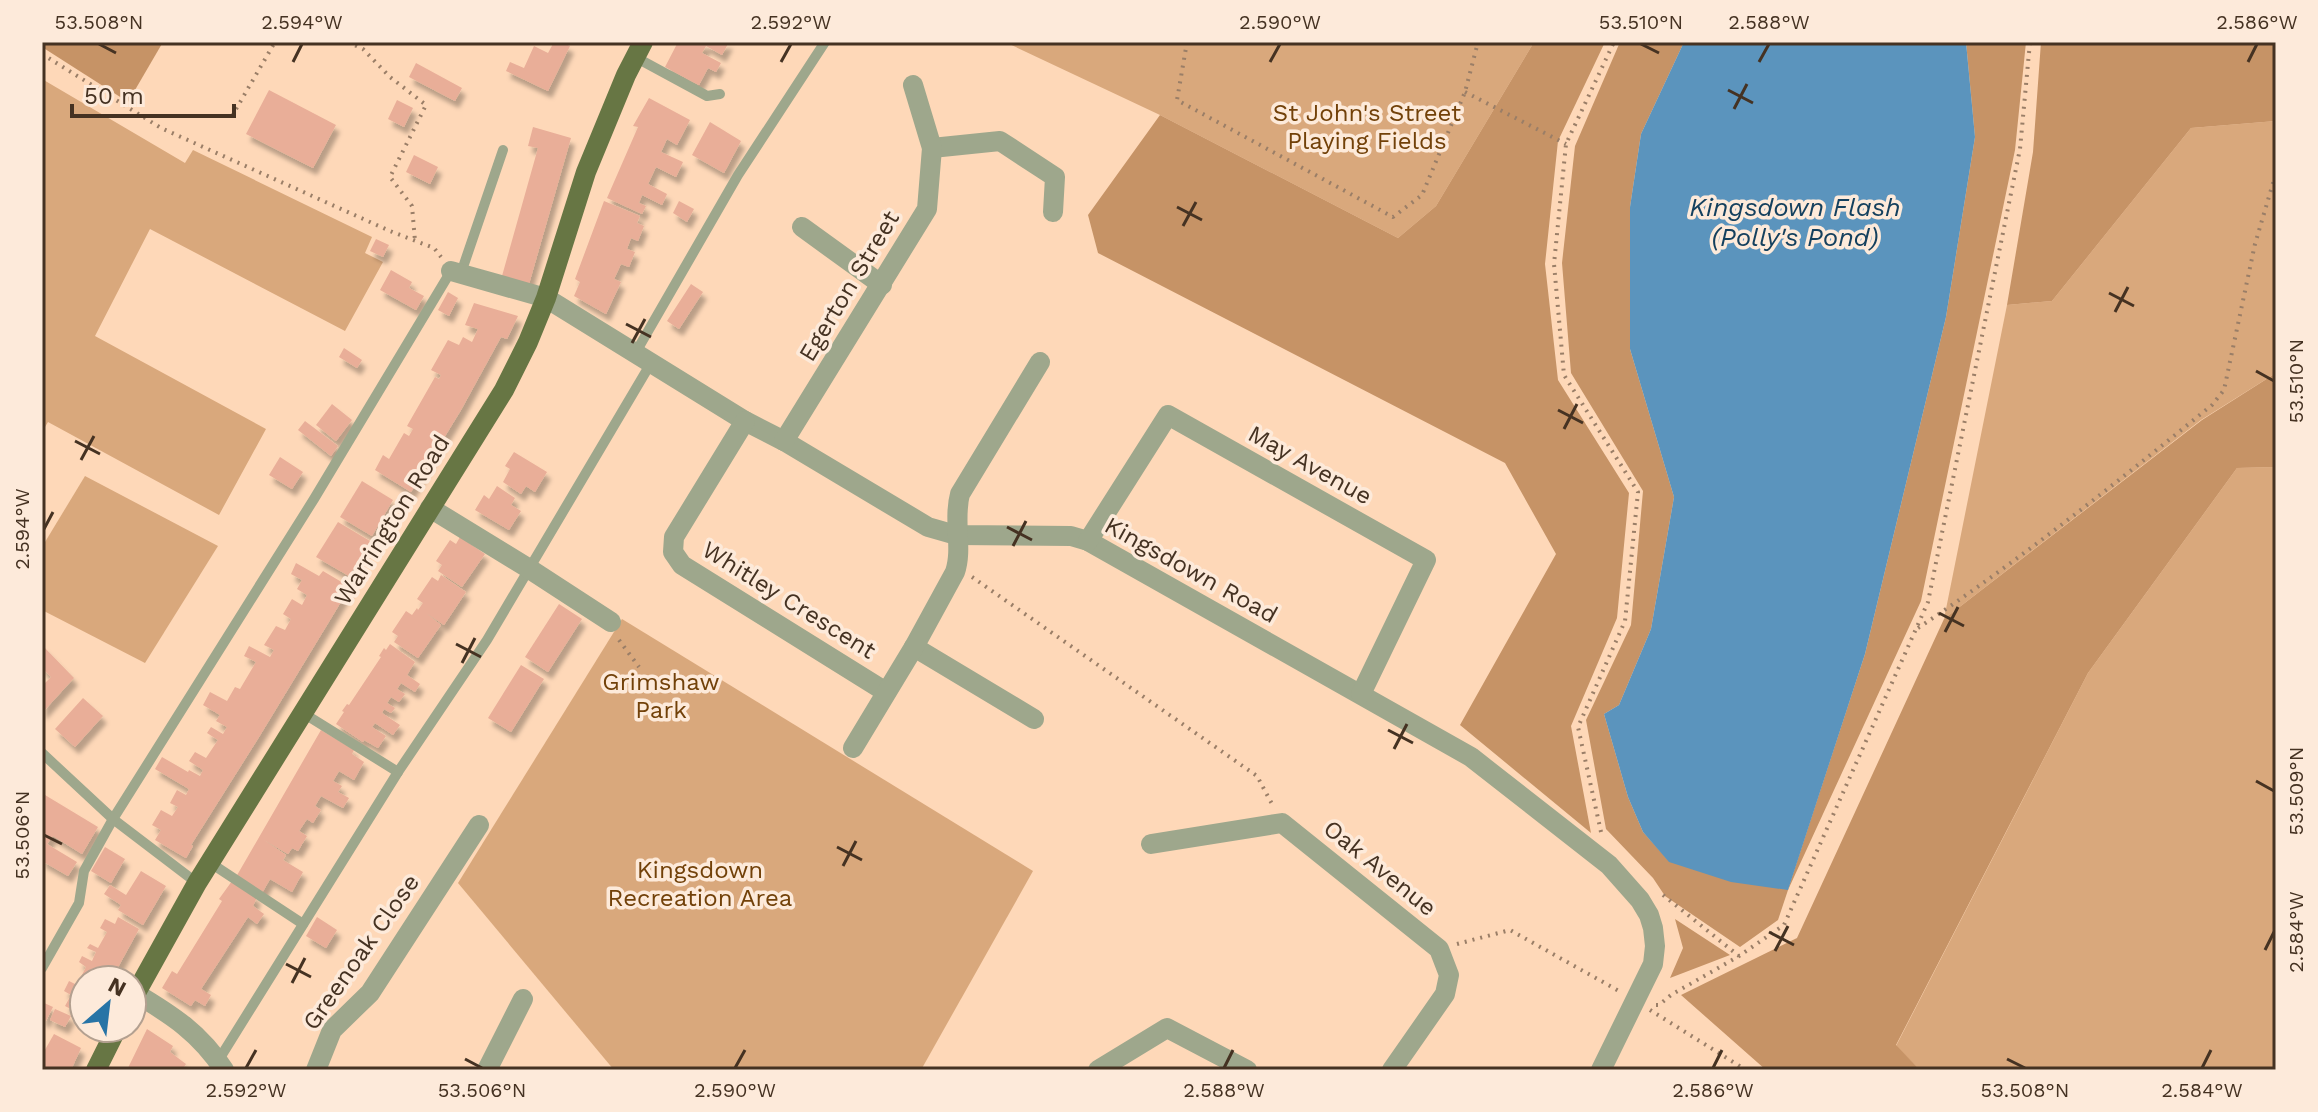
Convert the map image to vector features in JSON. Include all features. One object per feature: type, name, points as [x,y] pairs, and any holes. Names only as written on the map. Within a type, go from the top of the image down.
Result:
[{"type":"main road","name":"Warrington Road","points":[[148,972],[209,862],[504,390],[546,298],[586,172],[639,50]]},
{"type":"main road","points":[[96,1070],[109,1044]]},
{"type":"street","name":"Egerton Street","points":[[784,441],[927,209],[932,148],[913,85]]},
{"type":"street","points":[[932,148],[1000,141],[1055,177],[1053,212]]},
{"type":"street","points":[[802,227],[882,285]]},
{"type":"street","name":"Kingsdown Road","points":[[456,272],[546,298],[745,421],[928,527],[956,535],[1071,536],[1088,541],[1471,757],[1609,865],[1649,915],[1655,946],[1653,964],[1601,1070]]},
{"type":"street","name":"Whitley Crescent","points":[[853,748],[914,647],[957,566],[960,494],[1040,362]]},
{"type":"street","name":"May Avenue","points":[[1088,541],[1168,415],[1426,560],[1361,694]]},
{"type":"street","name":"Whitley Crescent","points":[[745,421],[674,537],[673,552],[682,565],[886,692]]},
{"type":"street","points":[[430,508],[611,622]]},
{"type":"street","points":[[914,647],[1034,719]]},
{"type":"street","points":[[1151,844],[1282,823]]},
{"type":"street","name":"Oak Avenue","points":[[1282,823],[1439,949],[1449,975],[1445,994],[1392,1070]]},
{"type":"street","name":"Greenoak Close","points":[[316,1070],[332,1030],[370,993],[479,825]]},
{"type":"street","points":[[487,1070],[523,999]]},
{"type":"street","points":[[148,1004],[179,1019],[200,1039],[218,1067]]},
{"type":"street","points":[[1098,1070],[1167,1028],[1247,1070]]},
{"type":"lane","points":[[218,1067],[398,772],[487,640],[644,358],[738,175],[825,42]]},
{"type":"lane","points":[[639,50],[707,96],[720,94]]},
{"type":"lane","points":[[42,968],[79,903],[84,871],[113,819],[456,272],[503,150]]},
{"type":"lane","points":[[303,713],[398,772]]},
{"type":"lane","points":[[42,753],[113,819],[197,883]]},
{"type":"lane","points":[[209,862],[303,924]]},
{"type":"path","points":[[232,116],[275,42]]},
{"type":"path","points":[[348,42],[363,49],[390,77],[426,105],[390,177],[412,206],[415,241]]},
{"type":"path","points":[[1187,42],[1177,100],[1393,217],[1422,195],[1465,92],[1478,42]]},
{"type":"path","points":[[1611,842],[1600,831],[1578,727],[1625,621],[1638,492],[1564,375],[1554,264],[1566,144],[1614,42]]},
{"type":"path","points":[[1634,999],[1659,1005],[1784,925],[1928,602],[2017,164],[2030,42]]},
{"type":"path","points":[[42,54],[161,128],[434,248],[456,272]]},
{"type":"path","points":[[1465,92],[1566,144]]},
{"type":"path","points":[[1916,629],[1981,587],[2123,477],[2212,405],[2224,390],[2255,244],[2276,173]]},
{"type":"path","points":[[957,566],[1257,776],[1282,823]]},
{"type":"path","points":[[611,622],[617,638],[639,667]]},
{"type":"path","points":[[1658,891],[1739,956]]},
{"type":"path","points":[[1439,949],[1510,930],[1634,999],[1746,1070]]},
{"type":"green space","name":"St John's Street Playing Fields","points":[[1005,42],[1534,42],[1436,206],[1398,238],[1160,115]]},
{"type":"green space","points":[[42,79],[185,163],[193,150],[372,237],[365,253],[383,262],[345,331],[150,229],[95,336],[266,429],[219,515],[48,422],[42,432]]},
{"type":"green space","points":[[2276,121],[2276,373],[2201,420],[1944,619],[2007,305],[2052,301],[2191,128]]},
{"type":"green space","points":[[2276,467],[2276,1070],[1920,1070],[1896,1046],[2088,673],[2237,468]]},
{"type":"green space","points":[[85,476],[218,546],[145,663],[42,610],[42,547]]},
{"type":"green space","name":"Kingsdown Recreation Area","points":[[622,619],[1033,871],[921,1070],[614,1070],[458,883]]},
{"type":"shaded area","points":[[42,42],[163,42],[128,102],[42,47]]},
{"type":"shaded area","points":[[1534,42],[1605,42],[1558,141],[1545,264],[1558,380],[1629,493],[1617,618],[1571,726],[1591,833],[1460,725],[1556,554],[1505,463],[1098,253],[1088,215],[1160,115],[1398,238],[1436,206]]},
{"type":"shaded area","points":[[1620,42],[1684,42],[1641,134],[1630,207],[1630,349],[1674,497],[1651,629],[1619,705],[1604,714],[1628,797],[1643,832],[1669,861],[1788,889],[1865,654],[1946,317],[1975,137],[1966,42],[2026,42],[2015,150],[1921,601],[1788,890],[1778,920],[1740,947],[1665,896],[1653,878],[1606,829],[1586,720],[1631,625],[1643,491],[1571,373],[1562,263],[1575,146]]},
{"type":"shaded area","points":[[2041,42],[2276,42],[2276,121],[2191,128],[2052,301],[2007,305],[2033,152]]},
{"type":"shaded area","points":[[2276,373],[2276,467],[2237,468],[2088,673],[1896,1045],[1920,1070],[1766,1070],[1681,995],[1797,938],[1944,619],[2202,420]]},
{"type":"shaded area","points":[[1675,919],[1730,955],[1670,978],[1683,948]]},
{"type":"water","name":"Kingsdown Flash (Polly's Pond)","points":[[1684,42],[1966,42],[1975,137],[1946,317],[1865,654],[1788,890],[1731,882],[1669,862],[1643,832],[1628,797],[1604,714],[1619,705],[1651,629],[1674,497],[1630,349],[1630,207],[1641,134]]},
{"type":"building","points":[[554,42],[570,46],[548,91],[506,71],[510,62],[524,68],[534,46],[548,53]]},
{"type":"building","points":[[678,42],[729,42],[722,55],[706,46],[702,53],[721,63],[716,72],[708,68],[699,85],[665,67]]},
{"type":"building","points":[[416,63],[462,88],[455,101],[409,77]]},
{"type":"building","points":[[269,90],[336,125],[313,168],[246,134]]},
{"type":"building","points":[[649,98],[690,120],[677,145],[667,139],[661,152],[683,162],[676,177],[656,167],[648,184],[667,194],[662,205],[642,195],[639,203],[646,206],[642,214],[607,198],[638,127],[633,126]]},
{"type":"building","points":[[397,100],[413,108],[404,127],[388,119]]},
{"type":"building","points":[[710,122],[741,141],[724,173],[692,155]]},
{"type":"building","points":[[533,127],[571,138],[529,284],[502,276],[538,148],[528,146]]},
{"type":"building","points":[[414,155],[438,167],[430,184],[406,172]]},
{"type":"building","points":[[604,201],[640,216],[637,223],[644,226],[638,241],[631,238],[627,249],[635,252],[629,267],[621,264],[614,279],[621,282],[606,314],[574,296],[580,282],[575,279]]},
{"type":"building","points":[[679,201],[694,209],[687,222],[673,213]]},
{"type":"building","points":[[376,239],[389,245],[383,257],[370,251]]},
{"type":"building","points":[[391,270],[412,282],[409,288],[424,296],[416,310],[380,290]]},
{"type":"building","points":[[691,284],[703,292],[679,329],[667,321]]},
{"type":"building","points":[[448,292],[458,298],[449,316],[438,310]]},
{"type":"building","points":[[474,303],[518,316],[507,339],[501,337],[411,492],[375,470],[383,455],[389,459],[404,433],[409,436],[413,429],[407,426],[435,377],[439,379],[441,375],[431,370],[448,340],[459,345],[463,337],[472,342],[478,329],[465,325]]},
{"type":"building","points":[[344,348],[362,360],[357,368],[339,357]]},
{"type":"building","points":[[332,404],[352,420],[336,441],[316,425]]},
{"type":"building","points":[[305,421],[338,446],[331,456],[298,430]]},
{"type":"building","points":[[514,452],[547,472],[535,492],[526,486],[521,494],[503,482],[510,469],[505,466]]},
{"type":"building","points":[[280,457],[303,472],[292,489],[269,475]]},
{"type":"building","points":[[362,481],[393,500],[372,536],[340,517]]},
{"type":"building","points":[[497,486],[515,498],[511,505],[521,511],[509,530],[475,510],[484,495],[489,499]]},
{"type":"building","points":[[338,522],[370,541],[349,576],[316,557]]},
{"type":"building","points":[[460,537],[485,554],[462,587],[438,571],[442,565],[436,561],[450,540],[456,544]]},
{"type":"building","points":[[296,563],[319,576],[323,571],[350,587],[191,845],[186,858],[155,840],[161,830],[152,825],[161,810],[172,816],[178,807],[170,803],[177,790],[186,795],[189,789],[155,769],[162,757],[200,776],[203,770],[189,761],[195,752],[206,758],[218,740],[207,733],[211,727],[223,734],[227,727],[216,721],[220,715],[203,705],[210,692],[227,701],[235,687],[240,689],[256,662],[244,656],[249,646],[270,657],[274,650],[264,645],[276,626],[285,630],[291,619],[283,614],[292,599],[302,605],[307,595],[297,589],[302,580],[291,574]]},
{"type":"building","points":[[441,575],[466,592],[444,625],[426,613],[441,625],[418,658],[394,642],[398,636],[392,632],[406,611],[412,615],[418,610],[423,603],[417,599],[432,577],[438,581]]},
{"type":"building","points":[[559,604],[582,619],[548,672],[525,657]]},
{"type":"building","points":[[390,644],[415,662],[407,675],[420,684],[415,692],[401,683],[397,689],[405,694],[399,702],[391,697],[387,703],[395,708],[391,713],[384,709],[382,713],[400,725],[393,735],[375,723],[372,727],[386,736],[378,748],[336,724],[384,648],[386,650]]},
{"type":"building","points":[[42,645],[74,678],[42,713],[42,686],[51,677],[42,668]]},
{"type":"building","points":[[521,665],[544,679],[511,732],[488,718]]},
{"type":"building","points":[[83,698],[103,716],[75,747],[55,729]]},
{"type":"building","points":[[321,730],[354,750],[352,754],[364,762],[354,780],[339,771],[333,781],[342,786],[338,792],[349,798],[343,808],[321,796],[315,806],[321,810],[313,823],[307,819],[299,831],[307,836],[298,851],[292,848],[288,854],[264,840],[286,855],[283,860],[303,872],[292,892],[270,879],[262,893],[236,877]]},
{"type":"building","points":[[45,795],[98,827],[82,854],[53,836],[47,844],[77,862],[68,876],[42,861],[42,801]]},
{"type":"building","points":[[105,847],[125,859],[111,883],[91,871]]},
{"type":"building","points":[[141,871],[166,886],[143,925],[118,910],[121,905],[104,894],[110,885],[126,895]]},
{"type":"building","points":[[232,881],[257,897],[253,906],[264,914],[257,924],[248,917],[201,989],[211,995],[205,1006],[195,1000],[191,1006],[162,988],[172,971],[177,974]]},
{"type":"building","points":[[118,917],[139,929],[120,964],[79,962],[82,956],[92,961],[96,952],[87,948],[90,944],[98,948],[107,932],[100,928],[105,919],[115,924]]},
{"type":"building","points":[[317,917],[337,930],[326,948],[306,936]]},
{"type":"building","points":[[42,1002],[53,1007],[46,1021],[42,1019]]},
{"type":"building","points":[[55,1009],[68,1015],[65,1027],[50,1020]]},
{"type":"building","points":[[148,1030],[173,1046],[170,1052],[186,1064],[182,1070],[127,1070],[140,1044],[148,1044]]},
{"type":"building","points":[[54,1034],[68,1044],[81,1048],[71,1070],[42,1070],[42,1055]]},
{"type":"park label","name":"Grimshaw Park","points":[[661,696]]}]
